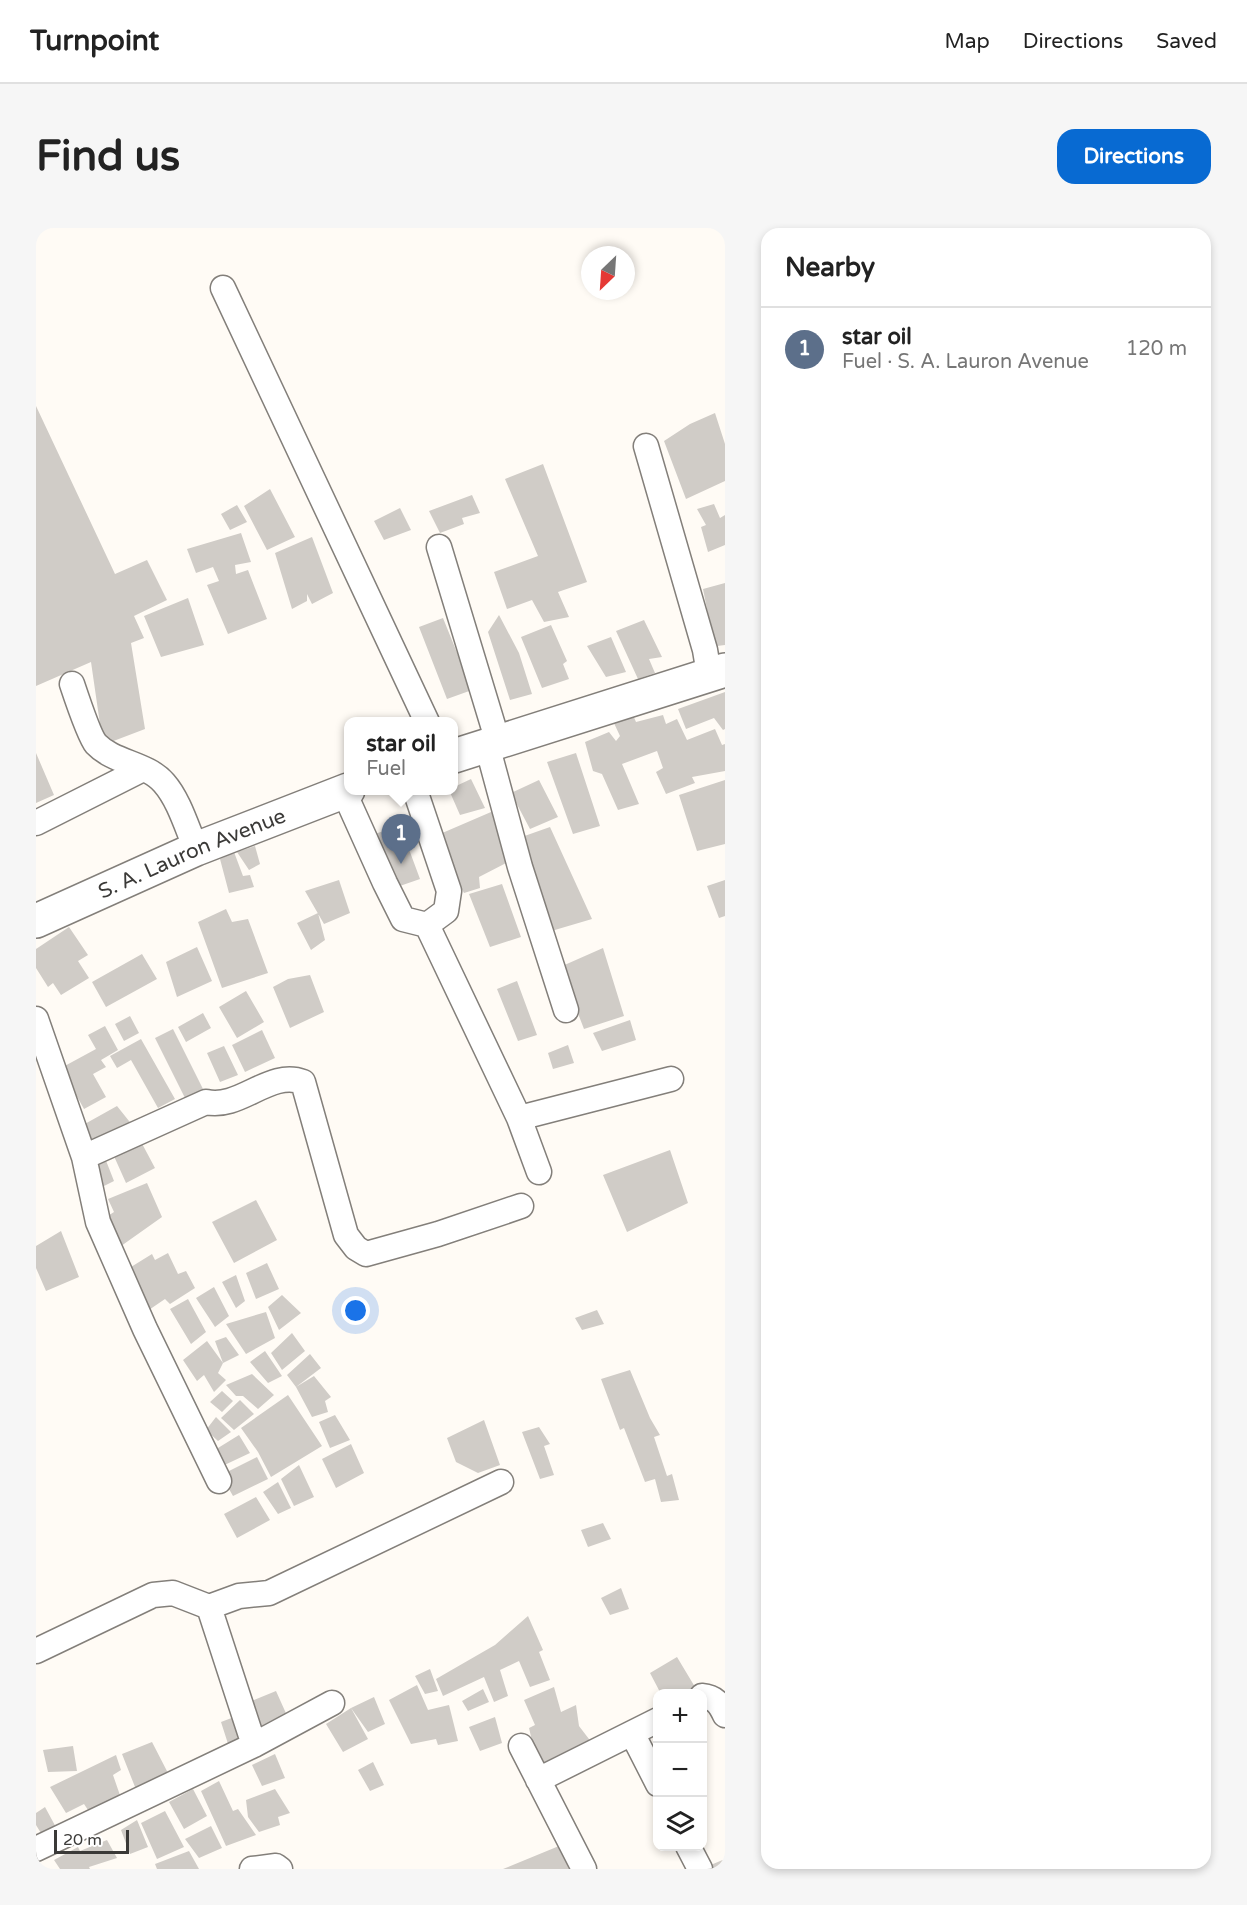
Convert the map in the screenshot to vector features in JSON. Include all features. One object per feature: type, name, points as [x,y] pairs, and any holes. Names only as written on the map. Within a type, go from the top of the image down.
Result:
[{"type":"highway","points":[[458,754],[717,672]]},
{"type":"highway","name":"S. A. Lauron Avenue","points":[[36,921],[196,849],[344,792]]},
{"type":"street","points":[[223,288],[425,717]]},
{"type":"street","points":[[646,446],[705,650],[717,672]]},
{"type":"street","points":[[439,547],[493,743],[501,802],[566,1010]]},
{"type":"street","points":[[72,684],[95,743],[110,754],[162,780],[171,792],[196,849]]},
{"type":"street","points":[[36,823],[143,769]]},
{"type":"street","points":[[348,795],[385,883],[404,919],[427,925],[519,1118],[539,1172]]},
{"type":"street","points":[[418,795],[449,891],[446,911],[427,925]]},
{"type":"street","points":[[36,1019],[84,1157],[98,1222],[145,1329],[219,1481]]},
{"type":"street","points":[[84,1157],[206,1102],[218,1105],[283,1079],[296,1079],[303,1082],[345,1235],[356,1248],[366,1254],[438,1234],[521,1206]]},
{"type":"street","points":[[519,1118],[671,1079]]},
{"type":"street","points":[[36,1651],[153,1595],[174,1593],[209,1607],[238,1596],[269,1593],[501,1482]]},
{"type":"street","points":[[209,1607],[254,1745]]},
{"type":"street","points":[[707,1698],[720,1704],[725,1714]]},
{"type":"street","points":[[36,1849],[254,1745],[332,1703]]},
{"type":"street","points":[[538,1780],[653,1722]]},
{"type":"street","points":[[632,1733],[653,1776]]},
{"type":"street","points":[[521,1746],[584,1869]]},
{"type":"street","points":[[691,1851],[700,1869]]},
{"type":"street","points":[[252,1869],[276,1866],[279,1869]]},
{"type":"building","points":[[36,406],[115,574],[147,560],[167,600],[134,616],[144,638],[131,643],[145,729],[103,745],[91,662],[36,686]]},
{"type":"building","points":[[715,413],[725,444],[725,481],[686,499],[664,441],[690,424]]},
{"type":"building","points":[[543,464],[587,582],[558,592],[569,617],[544,622],[532,600],[507,609],[494,572],[538,556],[505,479]]},
{"type":"building","points":[[270,489],[295,537],[267,550],[244,506]]},
{"type":"building","points":[[472,495],[480,513],[462,518],[464,524],[440,533],[429,511]]},
{"type":"building","points":[[714,504],[720,518],[725,515],[725,545],[708,552],[701,527],[706,525],[697,509]]},
{"type":"building","points":[[237,505],[247,522],[230,530],[221,514]]},
{"type":"building","points":[[400,508],[411,530],[384,540],[374,521]]},
{"type":"building","points":[[241,533],[251,562],[235,565],[236,574],[248,570],[267,619],[228,634],[207,585],[219,581],[213,567],[196,573],[187,549]]},
{"type":"building","points":[[312,537],[333,593],[312,604],[307,594],[307,601],[292,609],[275,553]]},
{"type":"building","points":[[725,583],[725,645],[717,646],[712,634],[703,589]]},
{"type":"building","points":[[188,598],[204,645],[161,657],[144,616]]},
{"type":"building","points":[[499,615],[519,653],[532,694],[510,700],[488,632]]},
{"type":"building","points":[[443,618],[472,690],[447,699],[419,627]]},
{"type":"building","points":[[644,620],[662,657],[649,659],[655,673],[638,679],[616,631]]},
{"type":"building","points":[[551,625],[567,661],[563,664],[569,679],[542,688],[521,637]]},
{"type":"building","points":[[611,637],[626,672],[606,677],[587,646]]},
{"type":"building","points":[[725,692],[725,729],[723,730],[714,718],[686,729],[678,709]]},
{"type":"building","points":[[633,715],[636,722],[663,715],[666,724],[677,719],[687,740],[715,729],[722,745],[725,744],[725,771],[692,777],[695,783],[666,794],[656,772],[663,768],[657,751],[622,764],[639,804],[618,810],[602,774],[593,771],[585,742],[609,732],[616,741],[620,736],[613,721]]},
{"type":"building","points":[[36,753],[54,795],[36,803]]},
{"type":"building","points":[[576,753],[600,826],[573,834],[547,762]]},
{"type":"building","points":[[471,779],[485,808],[460,815],[451,795],[458,795],[458,785]]},
{"type":"building","points":[[539,780],[558,817],[530,829],[511,793]]},
{"type":"building","points":[[725,780],[725,844],[697,851],[679,795]]},
{"type":"building","points":[[498,809],[514,859],[479,877],[480,888],[464,893],[433,837]]},
{"type":"building","points":[[400,825],[420,879],[394,888],[375,834]]},
{"type":"building","points":[[550,827],[592,919],[548,932],[516,839]]},
{"type":"building","points":[[255,846],[260,864],[249,870],[237,852]]},
{"type":"building","points":[[234,852],[243,876],[250,875],[254,887],[229,893],[220,859]]},
{"type":"building","points":[[339,880],[350,913],[324,924],[305,891]]},
{"type":"building","points":[[725,880],[725,916],[719,918],[707,886]]},
{"type":"building","points":[[502,884],[521,937],[490,947],[469,894]]},
{"type":"building","points":[[226,909],[232,922],[248,919],[268,973],[222,988],[198,922]]},
{"type":"building","points":[[318,913],[325,940],[311,950],[297,923]]},
{"type":"building","points":[[69,927],[88,955],[78,961],[89,978],[61,995],[53,983],[48,987],[36,968],[36,949]]},
{"type":"building","points":[[197,947],[212,981],[177,997],[166,962]]},
{"type":"building","points":[[603,948],[624,1016],[584,1029],[560,967]]},
{"type":"building","points":[[142,954],[157,979],[106,1007],[92,982]]},
{"type":"building","points":[[310,975],[324,1012],[290,1028],[273,987],[288,979]]},
{"type":"building","points":[[517,981],[537,1035],[518,1041],[497,989]]},
{"type":"building","points":[[246,991],[264,1022],[237,1038],[219,1007]]},
{"type":"building","points":[[203,1013],[211,1028],[186,1042],[178,1027]]},
{"type":"building","points":[[130,1016],[139,1033],[124,1041],[115,1024]]},
{"type":"building","points":[[630,1020],[636,1040],[602,1051],[593,1033]]},
{"type":"building","points":[[105,1026],[118,1050],[101,1060],[106,1067],[93,1074],[106,1097],[84,1109],[61,1068],[96,1049],[88,1035]]},
{"type":"building","points":[[173,1029],[204,1091],[186,1100],[155,1038]]},
{"type":"building","points":[[262,1030],[275,1058],[245,1072],[232,1045]]},
{"type":"building","points":[[141,1039],[175,1099],[158,1108],[131,1060],[117,1068],[110,1056]]},
{"type":"building","points":[[568,1045],[574,1063],[553,1069],[548,1053]]},
{"type":"building","points":[[224,1046],[238,1075],[220,1082],[207,1053]]},
{"type":"building","points":[[117,1106],[133,1126],[95,1148],[83,1125]]},
{"type":"building","points":[[139,1138],[155,1168],[126,1183],[113,1154]]},
{"type":"building","points":[[670,1150],[688,1203],[627,1232],[603,1175]]},
{"type":"building","points":[[103,1153],[114,1181],[100,1188],[85,1160]]},
{"type":"building","points":[[147,1183],[162,1217],[114,1251],[103,1219],[114,1212],[108,1199]]},
{"type":"building","points":[[256,1200],[277,1240],[234,1263],[212,1222]]},
{"type":"building","points":[[61,1231],[79,1277],[46,1291],[36,1268],[36,1246]]},
{"type":"building","points":[[168,1253],[178,1274],[186,1271],[195,1288],[170,1304],[165,1299],[140,1316],[130,1294],[140,1285],[131,1267],[152,1254],[155,1260]]},
{"type":"building","points":[[267,1263],[279,1289],[256,1299],[246,1273]]},
{"type":"building","points":[[236,1275],[245,1301],[236,1308],[222,1282]]},
{"type":"building","points":[[214,1287],[229,1316],[215,1327],[196,1298]]},
{"type":"building","points":[[282,1295],[301,1313],[279,1330],[268,1307]]},
{"type":"building","points":[[188,1299],[206,1332],[191,1344],[170,1309]]},
{"type":"building","points":[[597,1310],[604,1324],[582,1330],[575,1318]]},
{"type":"building","points":[[266,1312],[275,1338],[246,1354],[226,1324]]},
{"type":"building","points":[[292,1333],[305,1351],[282,1370],[271,1353]]},
{"type":"building","points":[[226,1337],[239,1355],[223,1363],[215,1341]]},
{"type":"building","points":[[207,1341],[223,1363],[218,1373],[226,1380],[214,1392],[204,1375],[197,1381],[183,1360]]},
{"type":"building","points":[[265,1351],[282,1376],[268,1383],[250,1362]]},
{"type":"building","points":[[310,1354],[321,1368],[296,1387],[287,1375]]},
{"type":"building","points":[[630,1370],[650,1418],[660,1435],[654,1437],[667,1476],[672,1474],[679,1500],[661,1502],[655,1479],[645,1482],[624,1428],[620,1430],[601,1379]]},
{"type":"building","points":[[252,1374],[274,1395],[258,1409],[243,1396],[236,1396],[226,1385]]},
{"type":"building","points":[[314,1376],[331,1397],[325,1401],[328,1412],[312,1417],[296,1387]]},
{"type":"building","points":[[222,1391],[233,1401],[222,1412],[210,1402]]},
{"type":"building","points":[[288,1395],[322,1446],[271,1477],[258,1452],[241,1428]]},
{"type":"building","points":[[240,1400],[254,1414],[234,1430],[221,1418]]},
{"type":"building","points":[[335,1415],[350,1440],[330,1448],[319,1422]]},
{"type":"building","points":[[216,1417],[231,1432],[218,1441],[206,1430]]},
{"type":"building","points":[[484,1420],[500,1465],[478,1473],[456,1462],[447,1438]]},
{"type":"building","points":[[539,1427],[550,1444],[544,1446],[554,1475],[540,1479],[522,1432]]},
{"type":"building","points":[[239,1435],[250,1453],[216,1469],[205,1452],[218,1448]]},
{"type":"building","points":[[351,1444],[364,1473],[336,1488],[322,1459]]},
{"type":"building","points":[[257,1457],[268,1479],[233,1496],[221,1475]]},
{"type":"building","points":[[299,1465],[314,1497],[294,1506],[281,1479]]},
{"type":"building","points":[[278,1482],[291,1508],[278,1514],[263,1492]]},
{"type":"building","points":[[256,1497],[270,1520],[237,1538],[224,1514]]},
{"type":"building","points":[[603,1523],[611,1539],[588,1547],[581,1530]]},
{"type":"building","points":[[621,1588],[629,1609],[610,1615],[601,1598]]},
{"type":"building","points":[[528,1616],[543,1650],[539,1652],[550,1680],[530,1687],[519,1661],[500,1670],[508,1696],[494,1702],[484,1677],[443,1696],[436,1679],[495,1645]]},
{"type":"building","points":[[677,1657],[695,1687],[692,1689],[658,1689],[650,1673]]},
{"type":"building","points":[[430,1669],[438,1691],[425,1694],[415,1676]]},
{"type":"building","points":[[417,1685],[428,1710],[449,1705],[458,1741],[438,1745],[436,1739],[411,1744],[389,1700]]},
{"type":"building","points":[[554,1687],[561,1712],[576,1705],[579,1726],[592,1743],[546,1765],[533,1745],[529,1728],[535,1725],[524,1700]]},
{"type":"building","points":[[483,1689],[489,1702],[468,1711],[462,1701]]},
{"type":"building","points":[[276,1691],[289,1720],[259,1732],[249,1702]]},
{"type":"building","points":[[374,1697],[385,1724],[368,1732],[351,1708]]},
{"type":"building","points":[[351,1708],[368,1739],[343,1752],[326,1724]]},
{"type":"building","points":[[242,1714],[250,1743],[230,1750],[221,1722]]},
{"type":"building","points":[[495,1717],[502,1743],[480,1751],[469,1727]]},
{"type":"building","points":[[152,1742],[169,1775],[137,1792],[122,1754]]},
{"type":"building","points":[[73,1746],[77,1771],[48,1772],[43,1750]]},
{"type":"building","points":[[275,1754],[285,1778],[262,1786],[252,1765]]},
{"type":"building","points":[[116,1755],[121,1770],[113,1775],[122,1801],[90,1813],[84,1804],[66,1813],[50,1787]]},
{"type":"building","points":[[373,1762],[384,1785],[370,1791],[358,1770]]},
{"type":"building","points":[[219,1781],[233,1811],[238,1809],[256,1835],[226,1846],[201,1791]]},
{"type":"building","points":[[193,1789],[207,1816],[184,1829],[169,1802]]},
{"type":"building","points":[[275,1789],[290,1813],[278,1817],[280,1825],[259,1832],[248,1817],[246,1800]]},
{"type":"building","points":[[45,1807],[58,1831],[44,1838],[36,1825],[36,1813]]},
{"type":"building","points":[[165,1811],[184,1847],[157,1859],[141,1823]]},
{"type":"building","points":[[137,1820],[148,1847],[130,1854],[121,1830]]},
{"type":"building","points":[[211,1826],[222,1848],[199,1858],[185,1839]]},
{"type":"building","points":[[107,1840],[117,1858],[89,1867],[90,1869],[60,1869],[54,1860],[78,1847],[80,1851]]},
{"type":"building","points":[[559,1846],[569,1869],[503,1869]]},
{"type":"building","points":[[189,1851],[199,1869],[157,1869],[155,1864]]},
{"type":"building","points":[[725,1859],[725,1869],[701,1869]]},
{"type":"place","name":"star oil","points":[[401,864]]}]
